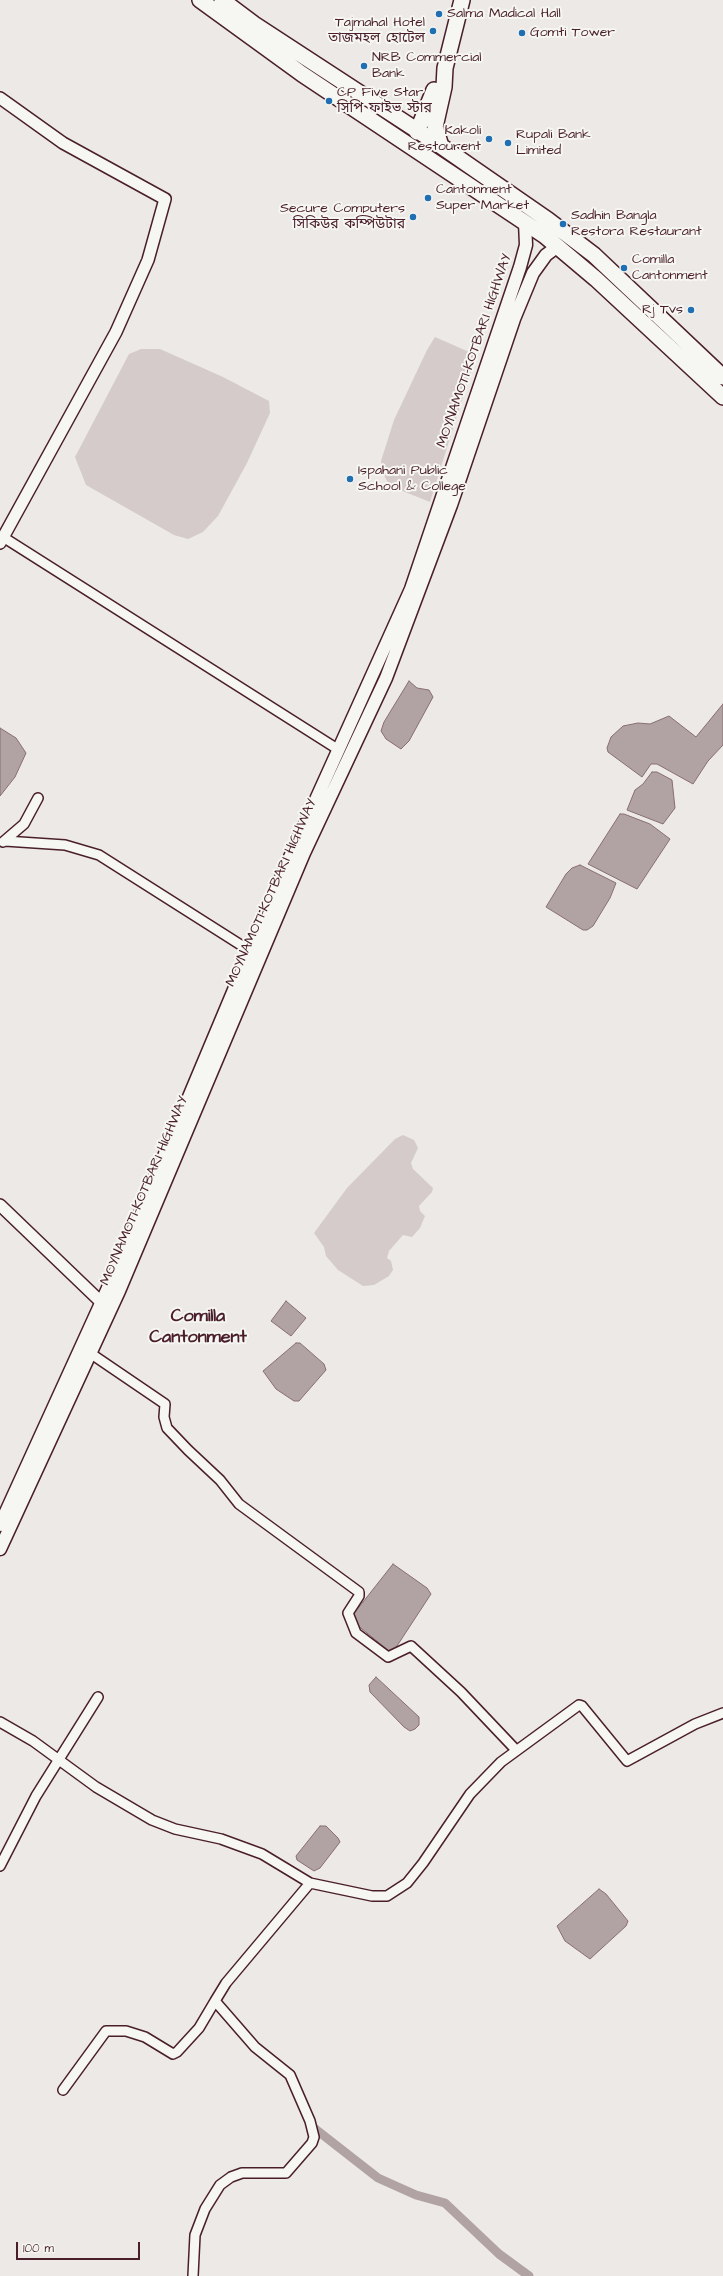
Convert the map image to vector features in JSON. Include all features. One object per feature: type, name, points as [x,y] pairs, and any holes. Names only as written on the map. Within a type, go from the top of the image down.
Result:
[{"type":"highway","points":[[200,0],[302,74],[525,222],[558,246],[596,279],[723,397]]},
{"type":"highway","points":[[222,0],[260,28],[440,146],[548,220],[594,255],[723,377]]},
{"type":"highway","points":[[440,146],[435,127],[444,86],[445,68],[462,0]]},
{"type":"highway","points":[[417,132],[437,83],[445,68]]},
{"type":"highway","points":[[386,111],[400,118],[411,120],[422,116],[427,110]]},
{"type":"main road","name":"MOYNAMOTI–KOTBARI HIGHWAY","points":[[0,1525],[106,1306],[256,954],[386,678],[520,267],[526,245],[525,222]]},
{"type":"main road","name":"MOYNAMOTI–KOTBARI HIGHWAY","points":[[256,954],[286,866],[415,590],[520,304],[533,273],[546,255],[558,246]]},
{"type":"main road","name":"MOYNAMOTI–KOTBARI HIGHWAY","points":[[0,1549],[90,1353],[106,1306]]},
{"type":"street","points":[[0,98],[63,143],[165,199],[148,260],[116,332],[2,540],[339,750]]},
{"type":"street","points":[[2,842],[24,824],[38,798]]},
{"type":"street","points":[[2,842],[65,845],[99,855],[256,954]]},
{"type":"street","points":[[0,1204],[106,1306]]},
{"type":"street","points":[[90,1353],[165,1404],[164,1417],[167,1428],[220,1480],[238,1504],[359,1592],[359,1596],[348,1613],[356,1633],[388,1657],[411,1646],[462,1692],[516,1750]]},
{"type":"street","points":[[0,1866],[36,1796],[98,1698]]},
{"type":"street","points":[[0,1722],[33,1741],[96,1786],[152,1820],[175,1829],[221,1839],[262,1854],[310,1883],[372,1896],[387,1896],[407,1883],[424,1863],[470,1794],[502,1762],[516,1750],[580,1705],[627,1761],[695,1724],[723,1713]]},
{"type":"street","points":[[63,2090],[106,2031],[126,2031],[145,2037],[173,2054],[177,2052],[199,2028],[226,1983],[310,1883]]},
{"type":"street","points":[[193,2276],[195,2235],[205,2209],[220,2185],[231,2177],[242,2173],[286,2173],[304,2154],[314,2137],[310,2121],[290,2075],[255,2047],[215,2001]]},
{"type":"shaded area","points":[[435,337],[476,355],[430,502],[390,486],[382,472],[381,461],[394,420],[427,350]]},
{"type":"shaded area","points":[[141,349],[160,349],[223,377],[269,401],[270,413],[247,463],[218,516],[203,532],[188,539],[174,535],[86,485],[75,457],[129,354]]},
{"type":"shaded area","points":[[409,681],[417,688],[429,690],[433,697],[409,741],[401,749],[386,739],[381,731],[384,722]]},
{"type":"shaded area","points":[[723,704],[723,745],[708,761],[693,784],[657,764],[651,764],[642,777],[608,752],[607,748],[611,737],[623,726],[638,723],[650,724],[669,716],[696,737]]},
{"type":"shaded area","points":[[0,728],[16,738],[26,753],[15,777],[0,796]]},
{"type":"shaded area","points":[[652,772],[657,772],[672,780],[675,808],[663,824],[627,810],[635,790],[643,784]]},
{"type":"shaded area","points":[[620,814],[624,814],[650,824],[670,839],[637,889],[588,864]]},
{"type":"shaded area","points":[[580,865],[616,883],[610,898],[593,926],[587,930],[583,930],[546,907],[566,874],[572,868]]},
{"type":"shaded area","points":[[403,1135],[414,1140],[418,1148],[411,1163],[413,1169],[433,1188],[432,1192],[419,1206],[420,1211],[425,1216],[420,1228],[412,1237],[403,1235],[389,1251],[387,1258],[391,1261],[393,1270],[389,1276],[374,1285],[363,1286],[338,1270],[326,1256],[324,1247],[314,1233],[347,1188],[395,1139]]},
{"type":"shaded area","points":[[286,1301],[306,1318],[291,1336],[271,1321]]},
{"type":"shaded area","points":[[296,1343],[300,1343],[324,1364],[326,1370],[299,1401],[294,1401],[276,1389],[263,1371]]},
{"type":"shaded area","points":[[393,1564],[427,1588],[431,1594],[395,1649],[389,1651],[356,1624],[352,1616]]},
{"type":"shaded area","points":[[376,1677],[419,1717],[419,1725],[415,1729],[410,1731],[404,1727],[370,1692],[369,1685]]},
{"type":"shaded area","points":[[320,1826],[326,1826],[340,1842],[320,1868],[314,1871],[297,1860],[296,1856]]},
{"type":"shaded area","points":[[599,1889],[606,1894],[628,1921],[626,1926],[590,1959],[565,1941],[557,1926]]},
{"type":"waterway","points":[[314,2128],[378,2178],[416,2195],[445,2203],[499,2254],[529,2276]]},
{"type":"place","name":"Salma Madical Hall","points":[[439,14]]},
{"type":"place","name":"Tajmahal Hotel তাজমহল হোটেল","points":[[433,31]]},
{"type":"place","name":"Gomti Tower","points":[[522,33]]},
{"type":"place","name":"NRB Commercial Bank","points":[[364,66]]},
{"type":"place","name":"CP Five Star সিপি ফাইভ স্টার","points":[[329,101]]},
{"type":"place","name":"Kakoli Restourent","points":[[489,139]]},
{"type":"place","name":"Rupali Bank Limited","points":[[508,143]]},
{"type":"place","name":"Cantonment Super Market","points":[[428,198]]},
{"type":"place","name":"Secure Computers সিকিউর কম্পিউটার","points":[[413,217]]},
{"type":"place","name":"Sadhin Bangla Restora Restaurant","points":[[563,224]]},
{"type":"place","name":"Comilla Cantonment","points":[[624,268]]},
{"type":"place","name":"Rj Tvs","points":[[691,310]]},
{"type":"place","name":"Ispahani Public School & College","points":[[350,479]]},
{"type":"district","name":"Comilla Cantonment","points":[[198,1327]]}]
